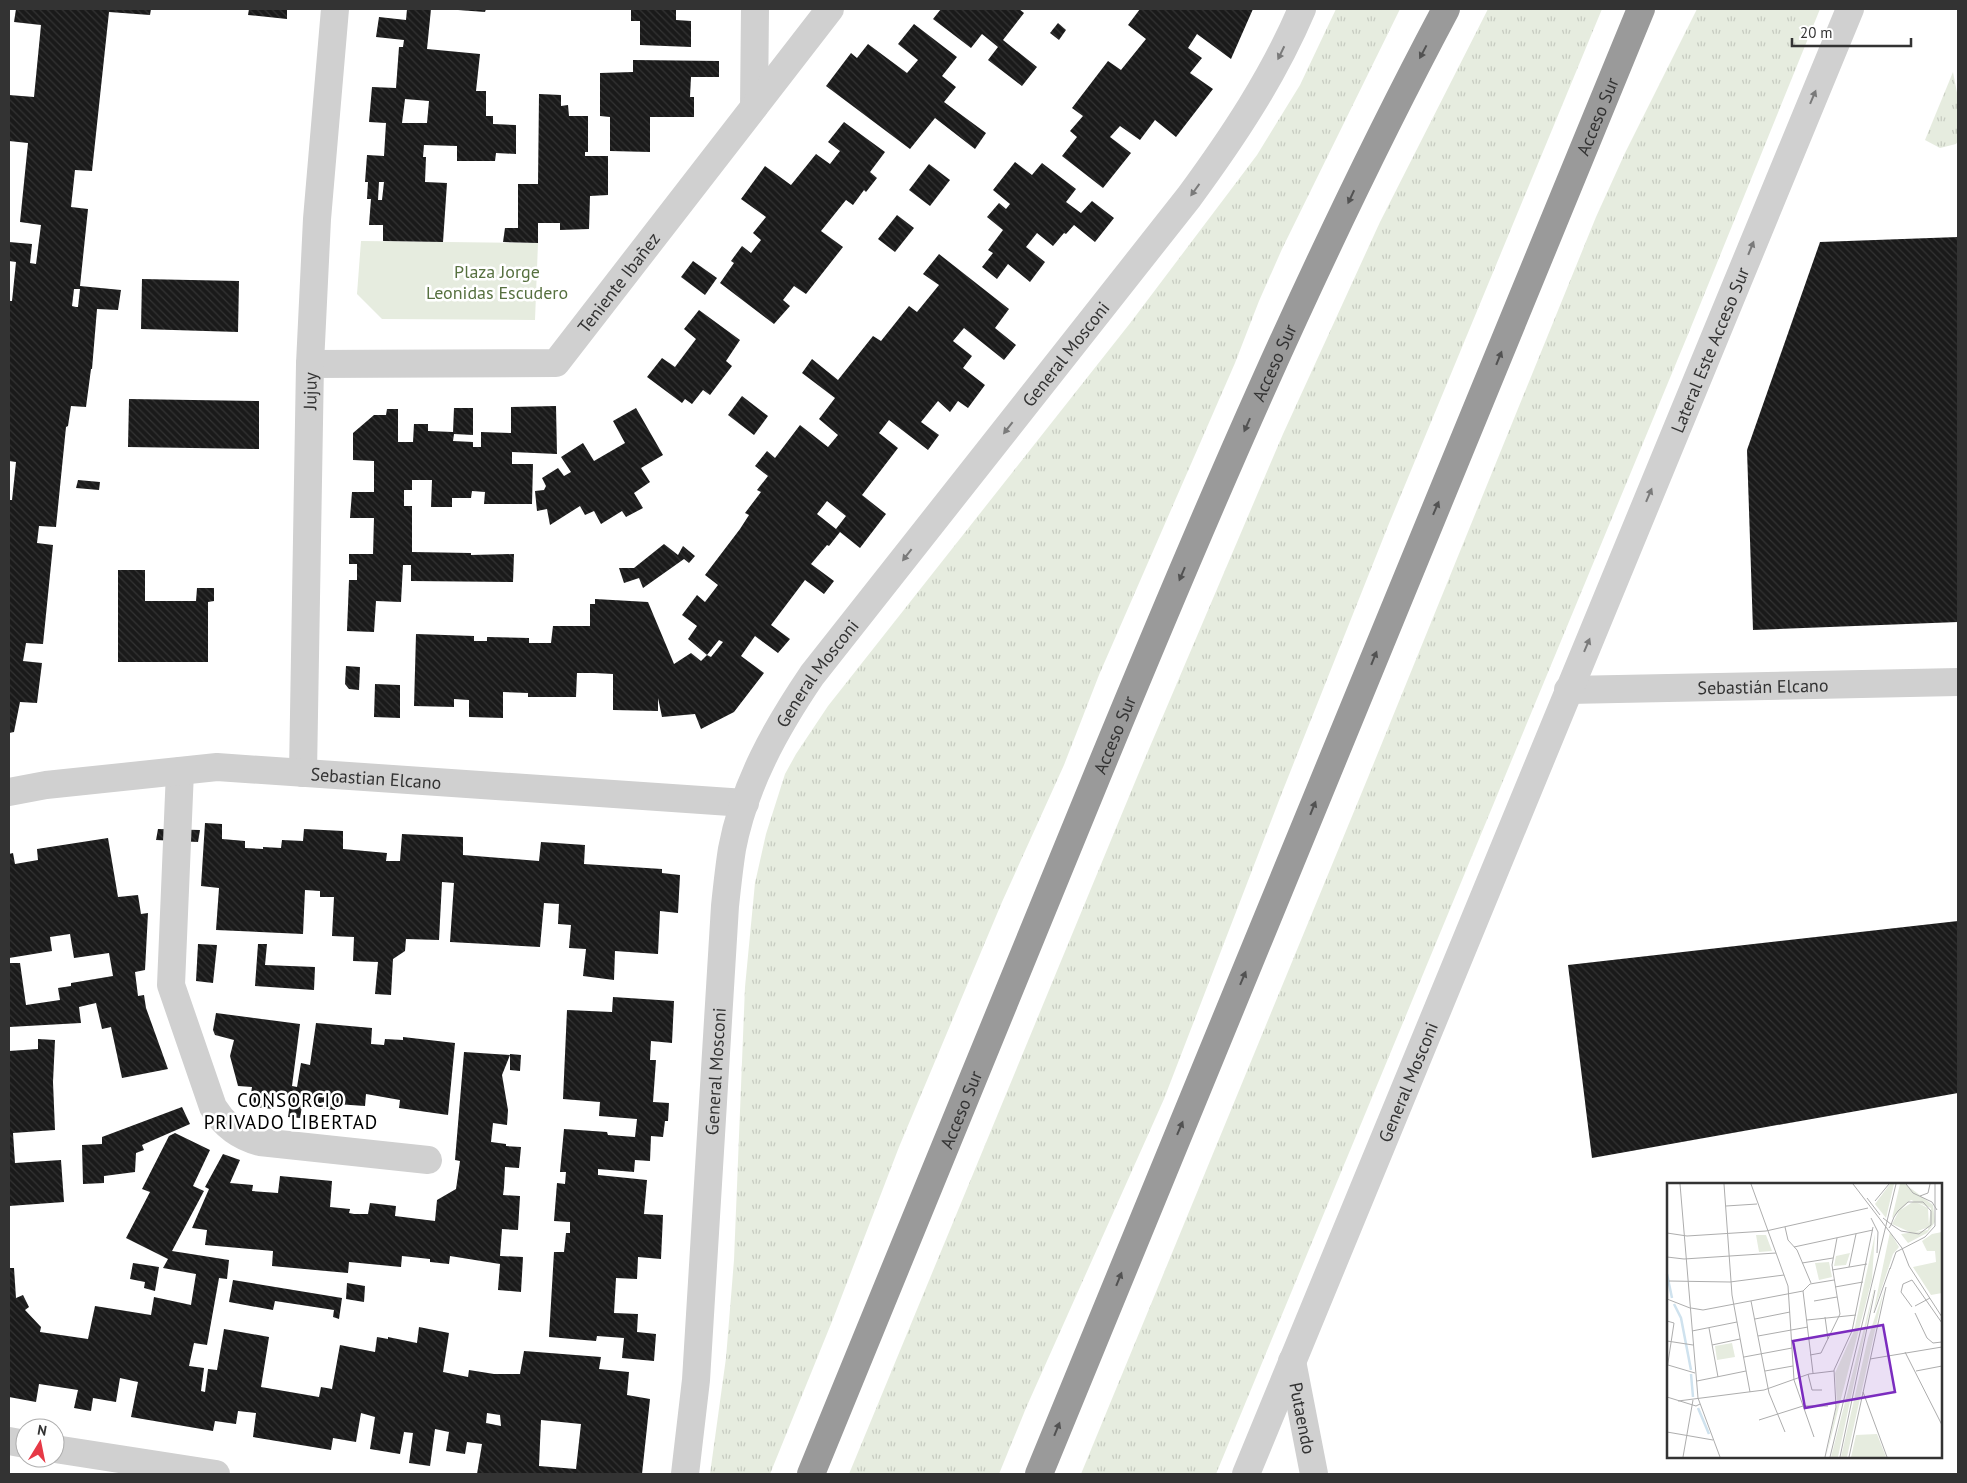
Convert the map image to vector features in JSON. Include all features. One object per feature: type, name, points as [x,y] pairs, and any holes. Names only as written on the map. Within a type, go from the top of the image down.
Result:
[{"type":"highway","name":"Acceso Sur","points":[[811,1474],[1126,706],[1208,512],[1293,318],[1363,172],[1446,9]]},
{"type":"highway","name":"Acceso Sur","points":[[1039,1474],[1641,9]]},
{"type":"highway","points":[[1596,120],[1659,9]]},
{"type":"street","name":"Jujuy","points":[[303,773],[310,364],[317,219],[335,9]]},
{"type":"street","points":[[754,107],[755,9]]},
{"type":"street","name":"Teniente Ibañez","points":[[310,364],[556,363],[830,9]]},
{"type":"street","name":"General Mosconi","points":[[685,1474],[698,1361],[724,916],[733,848],[745,804],[772,738],[812,675],[1199,184],[1257,99],[1302,9]]},
{"type":"street","name":"Lateral Este Acceso Sur","points":[[1568,690],[1850,9]]},
{"type":"street","name":"Sebastián Elcano","points":[[1568,690],[1958,682]]},
{"type":"street","name":"General Mosconi","points":[[1246,1474],[1568,690]]},
{"type":"street","name":"Sebastian Elcano","points":[[9,792],[46,785],[217,767],[745,804]]},
{"type":"street","points":[[180,771],[171,985],[213,1107],[233,1130],[260,1142],[428,1160]]},
{"type":"street","name":"Putaendo","points":[[1292,1361],[1314,1474]]},
{"type":"street","points":[[65,1450],[216,1474]]},
{"type":"green space","points":[[1336,9],[1400,9],[1282,249],[1259,301],[1235,363],[1099,675],[1064,765],[1002,902],[899,1147],[833,1319],[770,1474],[710,1474],[726,1358],[734,1260],[745,987],[755,883],[766,834],[785,774],[828,706],[1131,322],[1257,155],[1300,85]]},
{"type":"green space","points":[[1488,9],[1602,9],[1388,526],[1283,790],[1164,1099],[1026,1408],[999,1474],[849,1474],[1140,770],[1283,434],[1380,222]]},
{"type":"green space","points":[[1697,9],[1820,9],[1689,332],[1216,1474],[1081,1474],[1596,217],[1625,153]]},
{"type":"green space","points":[[1953,72],[1958,98],[1958,141],[1956,144],[1940,148],[1925,140]]},
{"type":"green space","name":"Plaza Jorge Leonidas Escudero","points":[[361,241],[538,243],[535,320],[382,319],[357,294]]},
{"type":"building","points":[[16,9],[151,9],[150,15],[109,12],[92,171],[75,170],[71,207],[88,209],[80,286],[121,290],[118,310],[97,309],[92,369],[86,407],[71,406],[68,426],[66,427],[56,527],[39,526],[37,543],[53,545],[43,644],[26,643],[23,661],[42,663],[37,703],[20,702],[14,732],[9,733],[9,500],[12,500],[16,462],[9,461],[9,301],[12,301],[16,262],[9,261],[9,242],[32,244],[30,263],[36,264],[41,225],[20,222],[28,143],[9,141],[9,95],[34,97],[41,25],[14,22]],"holes":[[[74,289],[80,289],[78,307],[72,306]]]},
{"type":"building","points":[[249,9],[287,9],[287,19],[248,15]]},
{"type":"building","points":[[407,9],[431,9],[427,49],[480,54],[476,91],[486,91],[486,116],[493,116],[493,124],[516,125],[516,154],[496,153],[495,161],[457,161],[457,146],[424,145],[423,157],[426,157],[425,182],[447,183],[443,242],[383,241],[383,225],[369,225],[371,199],[367,199],[368,182],[365,182],[367,155],[384,156],[386,123],[369,122],[372,87],[396,88],[399,47],[403,47],[404,40],[376,37],[379,17],[406,20]],"holes":[[[405,99],[429,101],[427,123],[402,123]],[[379,182],[384,182],[382,200],[378,200]]]},
{"type":"building","points":[[458,9],[486,9],[485,12]]},
{"type":"building","points":[[631,9],[676,9],[676,20],[691,21],[691,47],[640,45],[640,21],[631,21]]},
{"type":"building","points":[[941,9],[1019,9],[1024,13],[1003,40],[1037,67],[1022,86],[988,60],[998,47],[982,34],[971,48],[933,19]]},
{"type":"building","points":[[1140,9],[1253,9],[1231,59],[1197,34],[1188,48],[1202,58],[1190,73],[1213,89],[1176,137],[1155,120],[1140,140],[1120,126],[1110,137],[1131,153],[1103,188],[1062,156],[1077,137],[1070,131],[1083,116],[1072,108],[1108,61],[1121,70],[1146,39],[1128,25]]},
{"type":"building","points":[[1058,23],[1066,30],[1059,40],[1050,33]]},
{"type":"building","points":[[914,24],[957,57],[942,76],[956,87],[944,102],[986,133],[975,149],[935,118],[910,149],[826,86],[851,53],[857,58],[868,44],[907,73],[918,60],[898,44]]},
{"type":"building","points":[[633,60],[719,61],[719,77],[691,77],[690,97],[694,97],[694,117],[650,117],[650,152],[610,151],[610,117],[600,116],[600,73],[633,72]]},
{"type":"building","points":[[539,94],[561,95],[561,106],[568,105],[569,116],[588,116],[588,152],[585,152],[585,156],[608,156],[608,195],[590,196],[589,229],[560,230],[560,223],[538,223],[538,243],[503,242],[505,228],[518,228],[518,184],[538,184]]},
{"type":"building","points":[[844,122],[885,152],[870,172],[877,178],[866,192],[864,190],[853,205],[846,200],[821,231],[843,247],[806,294],[794,286],[783,300],[790,306],[774,324],[720,283],[734,263],[731,261],[742,246],[751,253],[761,240],[753,233],[766,217],[741,199],[765,166],[791,185],[816,154],[830,164],[840,151],[828,142]]},
{"type":"building","points":[[1015,162],[1032,175],[1042,163],[1076,189],[1066,202],[1081,213],[1092,201],[1114,218],[1095,242],[1074,225],[1053,246],[1037,233],[1026,247],[1045,262],[1030,282],[1008,264],[997,279],[982,267],[993,253],[988,250],[1003,230],[987,217],[999,203],[1006,209],[1010,204],[993,190]]},
{"type":"building","points":[[929,164],[950,180],[930,206],[909,190]]},
{"type":"building","points":[[897,215],[914,228],[895,252],[878,239]]},
{"type":"building","points":[[1958,237],[1958,622],[1753,630],[1747,450],[1820,242]]},
{"type":"building","points":[[939,254],[1009,309],[995,328],[1016,345],[1004,360],[964,328],[953,341],[972,356],[963,368],[985,385],[968,408],[958,401],[950,412],[938,401],[921,422],[939,435],[928,450],[889,420],[879,433],[898,448],[862,495],[886,514],[860,548],[840,532],[811,564],[834,581],[824,594],[805,580],[771,625],[790,639],[778,653],[755,636],[741,656],[764,673],[734,712],[701,729],[695,714],[662,717],[658,698],[658,711],[613,710],[613,674],[594,673],[577,673],[576,697],[528,697],[528,693],[503,692],[503,718],[469,717],[469,700],[454,699],[454,707],[414,706],[416,634],[474,636],[474,641],[487,641],[487,637],[529,638],[529,643],[551,643],[553,626],[590,626],[590,604],[595,604],[595,599],[648,602],[674,664],[691,653],[701,661],[707,655],[688,639],[697,626],[682,615],[697,595],[705,602],[718,585],[705,575],[749,515],[745,513],[761,492],[757,490],[768,476],[755,466],[767,451],[775,458],[800,425],[828,447],[838,435],[819,419],[835,398],[802,373],[812,359],[838,380],[873,336],[881,341],[909,306],[917,312],[939,285],[923,274]],"holes":[[[827,501],[846,516],[836,529],[817,514]],[[719,640],[723,642],[711,657],[707,655]]]},
{"type":"building","points":[[693,261],[717,278],[705,295],[681,277]]},
{"type":"building","points":[[142,279],[239,281],[238,332],[141,329]]},
{"type":"building","points":[[699,310],[740,340],[726,361],[732,366],[710,395],[703,390],[692,404],[685,399],[682,403],[647,377],[662,358],[675,367],[696,339],[684,329]]},
{"type":"building","points":[[742,396],[768,416],[754,435],[728,415]]},
{"type":"building","points":[[129,399],[259,401],[259,449],[128,447]]},
{"type":"building","points":[[556,406],[557,454],[512,452],[512,464],[533,464],[532,504],[484,504],[485,492],[472,491],[471,498],[452,498],[452,507],[431,507],[432,480],[412,480],[412,490],[404,490],[404,506],[412,506],[412,552],[471,553],[471,555],[514,554],[513,582],[411,581],[411,565],[403,565],[401,602],[376,601],[374,632],[347,631],[349,580],[357,580],[357,564],[349,564],[349,554],[373,554],[374,518],[350,518],[352,492],[374,492],[374,461],[353,460],[353,433],[374,415],[386,415],[387,409],[398,409],[398,442],[413,442],[414,424],[428,424],[428,431],[453,432],[454,408],[473,408],[473,435],[454,434],[453,441],[473,442],[473,447],[481,447],[481,432],[511,433],[511,407]]},
{"type":"building","points":[[636,408],[663,455],[641,468],[650,482],[634,493],[643,508],[626,517],[622,511],[601,524],[594,511],[585,515],[580,506],[550,525],[547,509],[537,511],[535,491],[544,490],[546,486],[542,478],[558,468],[564,476],[571,472],[561,457],[583,443],[594,461],[625,443],[613,421]]},
{"type":"building","points":[[78,480],[100,482],[99,490],[76,488]]},
{"type":"building","points":[[664,544],[678,555],[683,546],[695,556],[689,563],[684,559],[643,588],[639,578],[624,583],[619,568],[634,568]]},
{"type":"building","points":[[118,570],[145,570],[145,601],[196,601],[197,588],[214,588],[214,601],[208,602],[208,662],[118,662]]},
{"type":"building","points":[[346,666],[360,667],[359,690],[349,689],[345,684]]},
{"type":"building","points":[[375,684],[400,685],[400,718],[374,717]]},
{"type":"building","points":[[205,823],[222,824],[222,839],[245,841],[245,848],[281,848],[282,840],[303,841],[304,829],[343,831],[343,849],[387,853],[386,861],[400,861],[402,834],[463,837],[463,855],[539,861],[541,842],[585,845],[584,864],[662,869],[662,873],[680,875],[678,913],[660,911],[658,954],[615,951],[614,980],[583,976],[586,949],[569,948],[571,925],[558,924],[559,904],[544,903],[540,947],[450,942],[454,883],[442,882],[439,940],[406,939],[405,951],[393,959],[391,995],[375,994],[378,962],[353,961],[354,937],[332,936],[334,897],[320,897],[320,891],[305,890],[303,934],[216,930],[219,888],[201,886]]},
{"type":"building","points":[[158,829],[200,830],[198,842],[156,840]]},
{"type":"building","points":[[108,838],[118,897],[138,895],[141,914],[148,913],[145,970],[135,972],[138,996],[144,995],[146,1008],[168,1069],[122,1078],[111,1027],[102,1029],[96,1003],[79,1007],[81,1023],[9,1027],[9,963],[20,963],[26,1005],[60,1000],[58,988],[71,986],[71,983],[113,976],[109,953],[74,958],[70,934],[50,937],[52,951],[9,958],[9,854],[13,853],[15,864],[38,860],[37,849]]},
{"type":"building","points":[[1958,921],[1958,1093],[1592,1158],[1568,965]]},
{"type":"building","points":[[198,944],[217,945],[213,983],[196,981]]},
{"type":"building","points":[[258,944],[267,944],[265,965],[315,967],[314,990],[255,986]]},
{"type":"building","points":[[613,997],[674,1001],[672,1043],[651,1041],[650,1060],[656,1060],[653,1102],[669,1103],[668,1121],[665,1121],[663,1137],[651,1136],[650,1161],[635,1160],[634,1172],[598,1169],[598,1175],[647,1180],[644,1214],[663,1215],[661,1259],[638,1257],[637,1279],[616,1278],[614,1313],[638,1314],[637,1332],[656,1334],[654,1361],[622,1358],[624,1338],[597,1336],[596,1341],[549,1337],[554,1252],[564,1252],[566,1233],[570,1233],[570,1222],[554,1221],[557,1183],[565,1184],[566,1172],[560,1172],[564,1129],[607,1132],[608,1135],[635,1137],[637,1119],[599,1116],[600,1102],[563,1099],[567,1010],[612,1012]]},
{"type":"building","points":[[216,1013],[300,1024],[292,1086],[297,1087],[301,1063],[310,1065],[316,1023],[372,1028],[371,1044],[384,1045],[385,1039],[403,1040],[403,1037],[455,1043],[448,1115],[399,1108],[400,1100],[366,1094],[365,1106],[336,1104],[335,1110],[302,1106],[300,1118],[288,1117],[291,1096],[274,1093],[272,1109],[249,1106],[252,1087],[238,1086],[230,1056],[234,1040],[215,1035],[213,1030]]},
{"type":"building","points":[[38,1039],[55,1040],[53,1082],[55,1130],[13,1133],[15,1163],[61,1160],[64,1202],[9,1206],[9,1051],[38,1049]]},
{"type":"building","points":[[464,1052],[510,1055],[502,1075],[508,1110],[507,1125],[493,1123],[491,1142],[521,1147],[519,1168],[505,1167],[503,1195],[520,1196],[518,1230],[502,1229],[500,1256],[523,1257],[521,1292],[498,1290],[500,1264],[450,1256],[449,1264],[430,1262],[430,1259],[402,1256],[401,1267],[349,1262],[348,1273],[272,1266],[273,1251],[205,1245],[207,1230],[192,1228],[209,1189],[205,1187],[223,1154],[240,1160],[230,1183],[253,1185],[252,1191],[278,1193],[280,1176],[332,1181],[330,1207],[350,1209],[349,1213],[354,1214],[368,1214],[370,1203],[396,1206],[395,1216],[435,1221],[437,1200],[456,1189],[460,1161],[455,1160]]},
{"type":"building","points":[[510,1054],[521,1055],[520,1071],[510,1070]]},
{"type":"building","points":[[182,1107],[190,1124],[142,1145],[144,1150],[136,1153],[135,1172],[104,1176],[104,1183],[83,1184],[82,1145],[102,1144],[102,1137]]},
{"type":"building","points":[[175,1133],[210,1150],[193,1186],[204,1191],[172,1251],[229,1260],[227,1279],[219,1278],[207,1345],[194,1343],[189,1366],[204,1368],[201,1391],[205,1392],[208,1369],[217,1370],[224,1329],[269,1337],[261,1387],[319,1397],[321,1387],[332,1389],[340,1345],[375,1352],[377,1337],[388,1339],[388,1337],[417,1343],[419,1327],[449,1333],[443,1372],[468,1377],[469,1370],[494,1374],[520,1374],[524,1351],[601,1357],[599,1369],[629,1372],[627,1395],[650,1399],[642,1474],[477,1474],[482,1444],[467,1442],[465,1454],[446,1451],[449,1432],[435,1429],[430,1466],[409,1463],[413,1433],[404,1432],[400,1454],[370,1449],[375,1417],[361,1413],[356,1442],[333,1438],[331,1450],[253,1437],[256,1413],[238,1411],[236,1424],[215,1421],[213,1431],[131,1417],[138,1382],[120,1378],[116,1402],[93,1398],[91,1411],[74,1408],[78,1390],[39,1384],[36,1402],[9,1397],[9,1268],[14,1268],[16,1298],[23,1295],[29,1307],[25,1310],[41,1327],[40,1332],[88,1339],[95,1306],[151,1315],[154,1297],[191,1305],[196,1274],[163,1268],[168,1259],[126,1238],[150,1192],[142,1189],[169,1136]],"holes":[[[487,1413],[500,1415],[501,1426],[486,1423]],[[541,1420],[581,1424],[576,1469],[539,1466]]]},
{"type":"building","points":[[133,1263],[159,1267],[155,1291],[144,1288],[145,1282],[130,1279]]},
{"type":"building","points":[[233,1280],[342,1298],[339,1319],[333,1317],[334,1310],[275,1301],[273,1310],[229,1302]]},
{"type":"building","points":[[347,1283],[365,1286],[364,1302],[346,1299]]},
{"type":"district","name":"CONSORCIO PRIVADO LIBERTAD","points":[[291,1111]]}]
